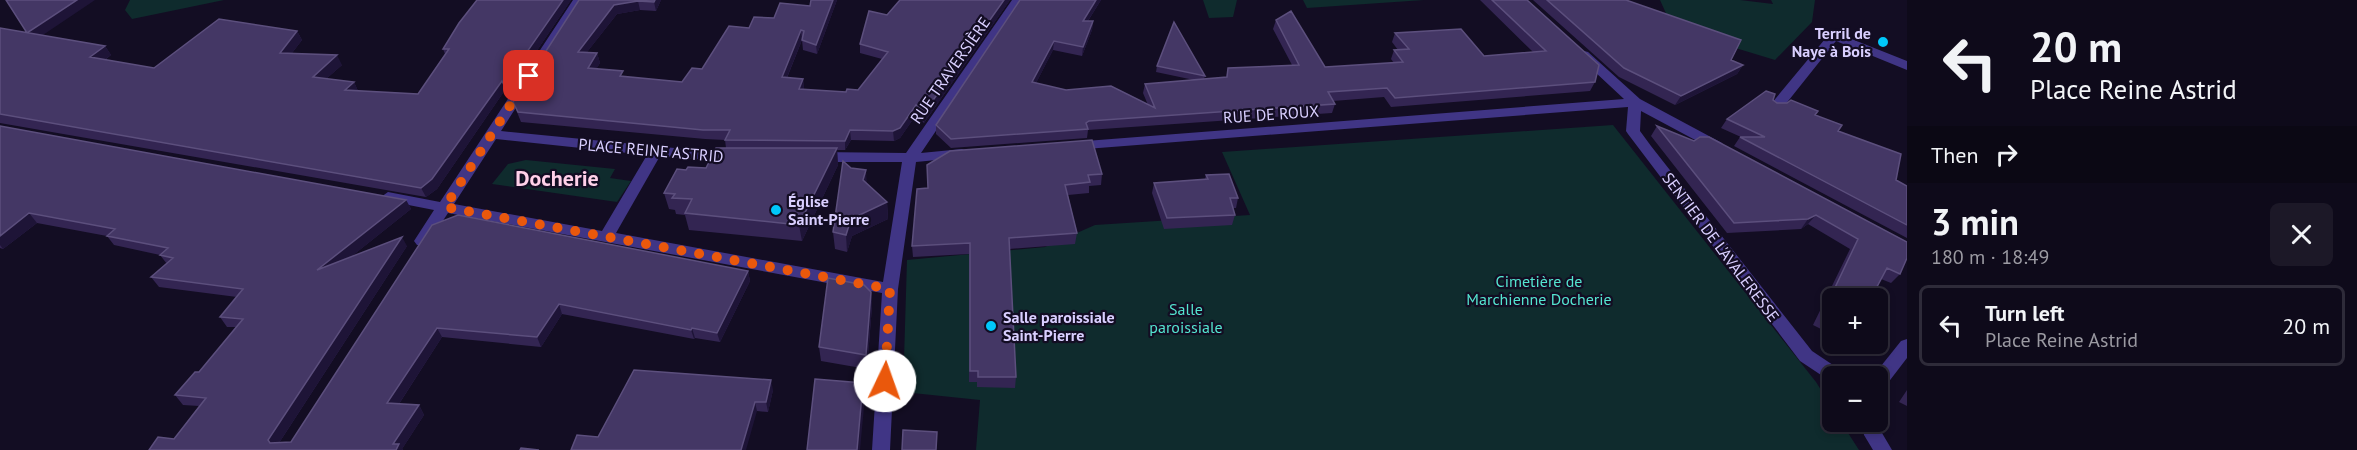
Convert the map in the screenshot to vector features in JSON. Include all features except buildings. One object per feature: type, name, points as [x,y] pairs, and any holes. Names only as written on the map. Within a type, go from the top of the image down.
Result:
[{"type":"street","points":[[413,255],[579,0]]},
{"type":"street","name":"RUE TRAVERSIÈRE","points":[[910,158],[1018,0]]},
{"type":"street","points":[[1776,107],[1834,36],[1907,66]]},
{"type":"street","points":[[1575,47],[1635,102],[1729,153]]},
{"type":"street","name":"RUE DE ROUX","points":[[1061,147],[1635,102]]},
{"type":"street","name":"SENTIER DE L'AVALERESSE","points":[[1635,102],[1633,131],[1806,356],[1822,367]]},
{"type":"street","name":"PLACE REINE ASTRID","points":[[492,134],[712,157],[746,157]]},
{"type":"street","points":[[606,237],[656,151]]},
{"type":"street","points":[[802,157],[910,158],[978,153]]},
{"type":"street","points":[[881,450],[890,289],[910,158]]},
{"type":"street","points":[[375,195],[890,289]]},
{"type":"street","points":[[1888,370],[1907,346]]},
{"type":"street","points":[[1873,432],[1883,450]]},
{"type":"green space","points":[[130,0],[224,0],[132,19],[125,10]]},
{"type":"green space","points":[[1203,0],[1237,0],[1233,17],[1209,18]]},
{"type":"green space","points":[[1303,0],[1424,0],[1307,8]]},
{"type":"green space","points":[[1660,0],[1740,0],[1773,4],[1771,0],[1815,0],[1812,22],[1775,60],[1673,29]]},
{"type":"green space","name":"Cimetière de Marchienne Docherie","points":[[1613,125],[1816,382],[1822,392],[1822,432],[1847,432],[1859,450],[976,450],[980,400],[903,392],[907,260],[1045,247],[1095,225],[1250,215],[1222,152]]},
{"type":"green space","points":[[526,160],[615,169],[610,178],[631,181],[617,202],[492,184],[508,164]]},
{"type":"place","name":"Terril de Naye à Bois","points":[[1883,42]]},
{"type":"place","name":"Église Saint-Pierre","points":[[776,210]]},
{"type":"place","name":"Salle paroissiale Saint-Pierre","points":[[991,326]]},
{"type":"district","name":"Docherie","points":[[557,178]]},
{"type":"route","points":[[529,76],[445,207],[890,289],[885,381]]},
{"type":"park label","name":"Salle paroissiale","points":[[1186,318]]}]
